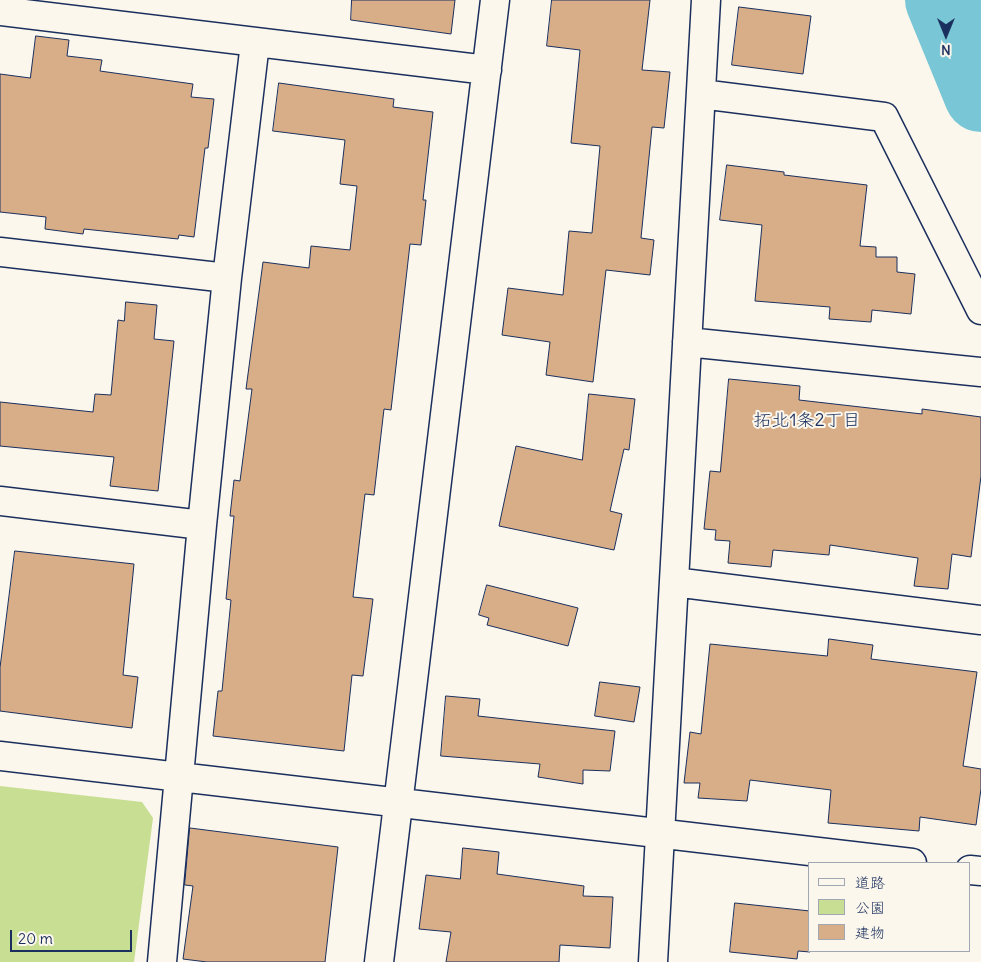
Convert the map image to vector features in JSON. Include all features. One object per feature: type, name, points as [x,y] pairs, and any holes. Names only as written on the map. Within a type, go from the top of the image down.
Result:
[{"type":"street","points":[[380,962],[495,0]]},
{"type":"street","points":[[654,962],[706,0]]},
{"type":"street","points":[[0,12],[487,70]]},
{"type":"street","points":[[162,962],[202,525],[227,278],[256,43]]},
{"type":"street","points":[[701,94],[884,118],[981,310]]},
{"type":"street","points":[[0,252],[227,278]]},
{"type":"street","points":[[687,342],[981,372]]},
{"type":"street","points":[[0,501],[202,525]]},
{"type":"street","points":[[674,582],[981,620]]},
{"type":"street","points":[[0,756],[660,835],[903,862]]},
{"type":"green space","points":[[0,786],[142,802],[153,818],[134,962],[0,962]]},
{"type":"building","points":[[352,0],[455,0],[451,34],[351,20]]},
{"type":"building","points":[[552,0],[650,0],[642,70],[670,72],[664,128],[652,127],[641,238],[654,240],[650,275],[606,270],[593,382],[546,375],[550,342],[502,335],[508,288],[563,295],[569,231],[592,233],[600,146],[571,143],[580,50],[547,46]]},
{"type":"building","points":[[739,7],[811,16],[803,74],[732,65]]},
{"type":"building","points":[[36,36],[69,40],[67,56],[102,60],[100,71],[193,84],[191,97],[214,99],[208,148],[205,148],[194,237],[179,235],[178,239],[84,229],[83,234],[45,229],[46,217],[0,212],[0,74],[30,78]]},
{"type":"building","points":[[279,83],[394,99],[393,107],[433,112],[423,200],[426,200],[421,245],[410,244],[391,410],[384,409],[374,495],[365,494],[353,597],[373,599],[363,676],[352,675],[344,751],[213,736],[218,691],[222,691],[231,600],[226,599],[234,516],[230,516],[234,480],[240,481],[252,389],[246,389],[263,262],[309,268],[311,246],[350,250],[357,186],[340,184],[345,140],[273,131]]},
{"type":"building","points":[[727,165],[784,172],[784,175],[867,185],[860,246],[876,247],[876,257],[897,257],[897,272],[915,274],[911,314],[872,310],[871,322],[829,319],[830,307],[755,301],[762,225],[720,220]]},
{"type":"building","points":[[126,302],[157,305],[154,339],[174,341],[158,491],[110,486],[114,457],[0,446],[0,402],[93,412],[95,394],[111,395],[118,320],[124,321]]},
{"type":"building","points":[[729,379],[800,386],[799,400],[922,414],[922,409],[981,417],[981,476],[971,557],[952,554],[948,589],[914,586],[918,558],[830,545],[829,555],[773,550],[771,567],[728,563],[730,541],[715,540],[716,530],[704,529],[710,471],[720,472]]},
{"type":"building","points":[[589,394],[635,399],[629,450],[624,449],[610,511],[622,514],[614,550],[499,526],[516,446],[582,460]]},
{"type":"building","points":[[15,551],[134,564],[123,675],[138,677],[132,728],[0,711],[0,668]]},
{"type":"building","points":[[487,585],[578,608],[568,646],[487,625],[489,618],[479,615]]},
{"type":"building","points":[[829,639],[873,645],[871,659],[977,672],[963,766],[981,769],[981,789],[976,825],[920,817],[919,831],[828,823],[831,790],[750,780],[747,801],[698,798],[700,783],[684,783],[690,732],[701,734],[710,644],[827,656]]},
{"type":"building","points":[[600,682],[640,687],[634,722],[595,716]]},
{"type":"building","points":[[446,696],[480,699],[478,716],[615,731],[610,771],[583,770],[583,784],[538,777],[540,764],[441,756]]},
{"type":"building","points":[[190,828],[338,847],[325,962],[207,962],[183,959],[193,886],[185,885]]},
{"type":"building","points":[[463,848],[499,852],[497,874],[584,886],[583,896],[613,897],[610,948],[560,945],[559,962],[446,962],[451,932],[419,929],[426,875],[460,879]]},
{"type":"building","points":[[735,903],[808,911],[808,952],[798,951],[797,959],[730,952]]},
{"type":"waterway","points":[[942,0],[981,95]]},
{"type":"district","name":"拓北1条2丁目","points":[[807,421]]}]
